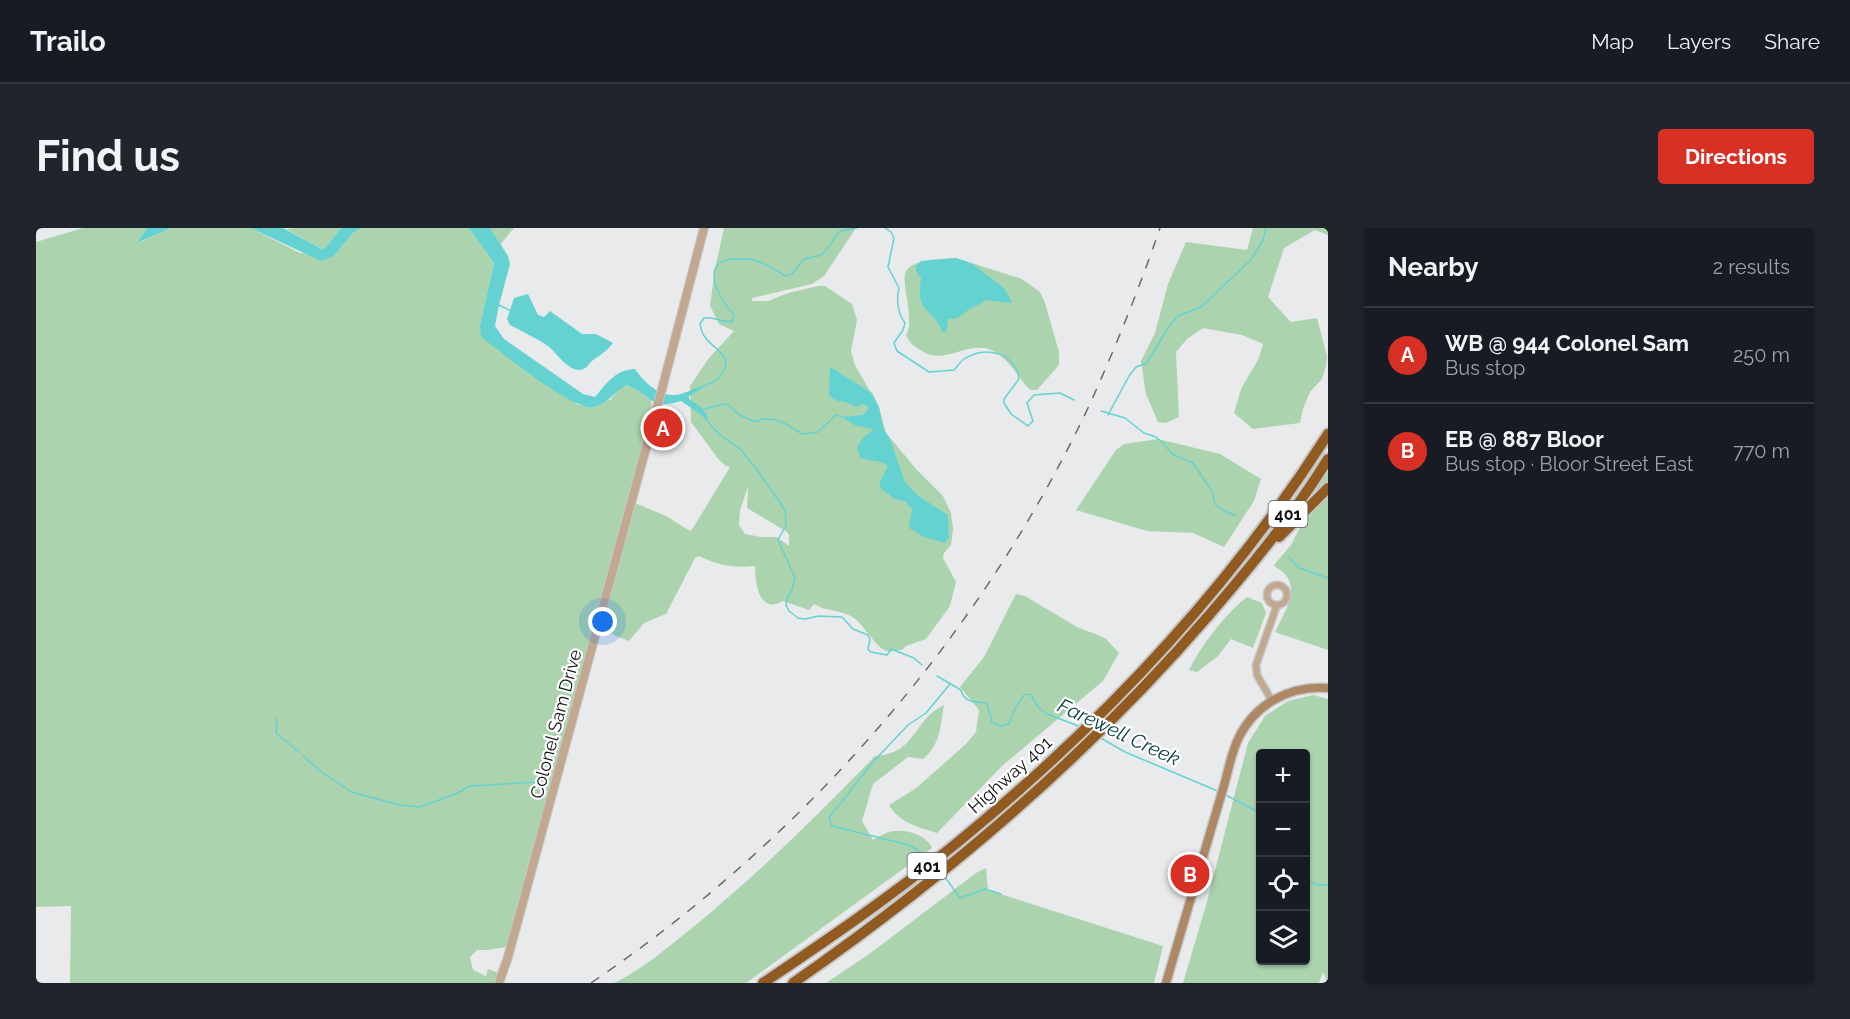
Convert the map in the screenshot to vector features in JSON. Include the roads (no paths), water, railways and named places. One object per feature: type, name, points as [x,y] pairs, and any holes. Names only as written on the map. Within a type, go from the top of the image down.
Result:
[{"type":"highway","name":"Highway 401","points":[[762,983],[875,906],[946,851],[981,823],[1080,734],[1155,656],[1221,580],[1311,461],[1328,434]]},
{"type":"highway","name":"Highway 401","points":[[793,983],[927,885],[998,826],[1089,743],[1170,660],[1248,569],[1328,459]]},
{"type":"highway","points":[[1248,569],[1328,488]]},
{"type":"main road","points":[[1166,983],[1224,782],[1242,731],[1255,714],[1272,701],[1300,689],[1328,688]]},
{"type":"street","name":"Colonel Sam Drive","points":[[499,983],[656,412],[704,228]]},
{"type":"street","points":[[1272,701],[1257,675],[1256,665],[1277,605]]},
{"type":"water","points":[[147,228],[171,228],[137,243]]},
{"type":"water","points":[[251,228],[283,228],[322,249],[341,228],[361,228],[353,233],[334,256],[321,261]]},
{"type":"water","points":[[469,228],[490,228],[508,256],[510,264],[495,326],[504,339],[583,394],[595,397],[617,375],[635,369],[642,378],[661,393],[677,395],[709,384],[689,396],[689,399],[704,411],[708,422],[681,401],[670,404],[656,403],[627,385],[599,405],[583,406],[554,390],[481,337],[480,325],[494,263]]},
{"type":"water","points":[[956,258],[973,264],[1005,289],[1012,303],[985,300],[957,318],[948,319],[946,332],[943,333],[939,324],[922,304],[921,278],[916,271],[916,266],[921,261]]},
{"type":"water","points":[[528,294],[538,315],[544,317],[550,311],[582,334],[596,334],[613,343],[586,367],[580,370],[570,367],[548,346],[510,325],[507,319],[514,298]]},
{"type":"water","points":[[830,367],[872,393],[879,407],[883,428],[890,439],[905,482],[917,495],[948,515],[949,538],[945,543],[924,537],[909,528],[912,509],[905,501],[895,499],[880,488],[880,482],[888,466],[882,462],[860,457],[857,447],[863,438],[874,429],[856,426],[842,417],[863,415],[868,409],[867,406],[863,404],[855,407],[829,395]]},
{"type":"waterway","points":[[709,384],[721,376],[726,361],[704,336],[700,324],[704,318],[733,321],[734,315],[722,298],[714,280],[714,271],[718,264],[726,260],[753,259],[786,276],[792,274],[804,259],[822,255],[840,231],[857,228]]},
{"type":"waterway","points":[[885,228],[894,238],[888,267],[899,288],[898,306],[905,323],[894,343],[897,351],[929,372],[954,370],[964,359],[981,352],[990,352],[1005,357],[1012,363],[1019,379],[1004,399],[1004,403],[1011,414],[1028,426],[1033,421],[1027,403],[1034,395],[1060,393],[1074,400]]},
{"type":"waterway","points":[[1108,415],[1129,376],[1136,367],[1147,363],[1169,326],[1178,316],[1201,307],[1251,260],[1263,240],[1266,228]]},
{"type":"waterway","points":[[499,305],[511,311]]},
{"type":"waterway","points":[[704,409],[728,404],[738,414],[755,422],[773,419],[802,434],[818,432],[836,415],[842,417]]},
{"type":"waterway","points":[[1101,411],[1125,418],[1144,433],[1156,437],[1172,454],[1193,463],[1212,491],[1215,504],[1236,516]]},
{"type":"waterway","name":"Farewell Creek","points":[[708,422],[720,435],[740,449],[785,510],[786,525],[778,540],[795,578],[787,598],[786,605],[789,611],[798,618],[805,619],[819,616],[842,617],[853,629],[868,635],[870,640],[868,649],[871,652],[887,655],[891,649],[914,658],[922,665]]},
{"type":"waterway","points":[[1289,557],[1299,568],[1328,578]]},
{"type":"waterway","name":"Farewell Creek","points":[[937,676],[961,690],[967,700],[987,703],[992,722],[1001,726],[1009,724],[1024,695],[1030,694],[1039,708],[1047,714],[1081,727]]},
{"type":"waterway","points":[[931,859],[909,845],[832,826],[829,818],[872,763],[908,725],[926,713],[950,684]]},
{"type":"waterway","points":[[275,719],[276,733],[299,752]]},
{"type":"waterway","name":"Farewell Creek","points":[[1099,737],[1125,752],[1220,792]]},
{"type":"waterway","points":[[303,756],[351,792],[400,805],[419,807],[456,794],[470,786],[539,782]]},
{"type":"waterway","name":"Farewell Creek","points":[[1224,794],[1256,811]]},
{"type":"waterway","points":[[945,877],[960,898],[985,889],[1001,894]]},
{"type":"waterway","name":"Farewell Creek","points":[[1310,882],[1318,885],[1328,885]]},
{"type":"railway","points":[[591,983],[669,926],[743,865],[812,799],[878,728],[938,654],[994,575],[1044,493],[1098,386],[1144,274],[1160,228]]},
{"type":"place","name":"WB @ 944 Colonel Sam","points":[[663,428]]},
{"type":"place","name":"EB @ 887 Bloor","points":[[1190,874]]}]
